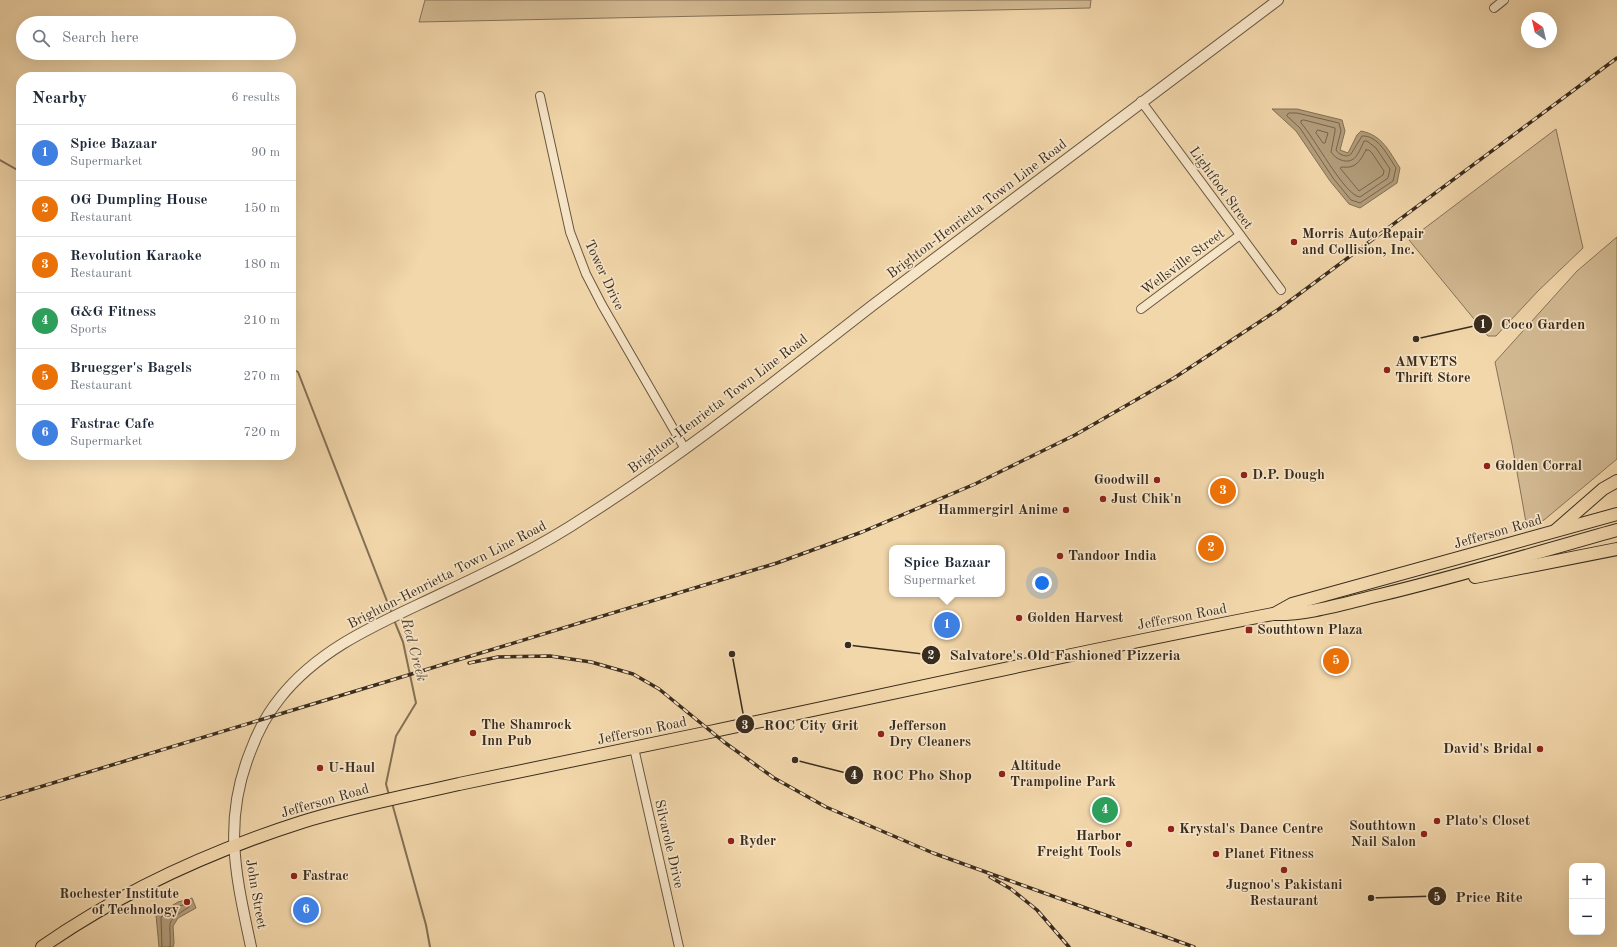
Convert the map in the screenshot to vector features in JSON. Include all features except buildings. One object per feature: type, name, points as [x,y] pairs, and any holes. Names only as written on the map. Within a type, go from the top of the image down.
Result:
[{"type":"main road","points":[[1554,532],[1603,489],[1617,481]]},
{"type":"main road","name":"Jefferson Road","points":[[1273,614],[1292,604],[1617,514]]},
{"type":"main road","name":"Jefferson Road","points":[[42,947],[114,903],[178,870],[234,846],[337,811],[1080,653],[1273,614],[1292,615],[1412,587],[1617,530]]},
{"type":"main road","points":[[1412,587],[1437,585],[1617,549]]},
{"type":"street","name":"Brighton-Henrietta Town Line Road","points":[[234,846],[233,827],[238,785],[253,743],[266,719],[280,698],[310,667],[344,642],[507,562],[585,518],[685,449],[1141,101],[1278,0]]},
{"type":"street","points":[[1494,8],[1504,0]]},
{"type":"street","name":"Tower Drive","points":[[540,96],[570,232],[586,274],[685,449]]},
{"type":"street","name":"Lightfoot Street","points":[[1141,101],[1281,290]]},
{"type":"street","name":"Wellsville Street","points":[[1141,309],[1240,235]]},
{"type":"street","name":"Silvarole Drive","points":[[634,748],[679,947]]},
{"type":"street","name":"John Street","points":[[234,846],[238,884],[251,947]]},
{"type":"shaded area","points":[[425,0],[1091,0],[1090,8],[419,22]]},
{"type":"shaded area","points":[[1556,129],[1583,248],[1538,291],[1496,336],[1488,336],[1409,240]]},
{"type":"shaded area","points":[[1617,237],[1617,459],[1544,520],[1527,528],[1495,362],[1577,271]]},
{"type":"water","points":[[1272,109],[1297,109],[1342,120],[1345,131],[1340,150],[1348,153],[1357,135],[1361,131],[1374,136],[1380,140],[1400,168],[1397,183],[1360,208],[1349,204],[1330,181],[1296,131]]},
{"type":"water","points":[[192,898],[196,908],[178,918],[173,926],[173,947],[159,947],[156,915],[178,902]]},
{"type":"waterway","name":"Red Creek","points":[[0,160],[16,169]]},
{"type":"waterway","name":"Red Creek","points":[[296,371],[298,372],[392,614]]},
{"type":"waterway","name":"Red Creek","points":[[389,795],[386,784],[396,736],[416,703],[403,642],[394,620]]},
{"type":"waterway","name":"Red Creek","points":[[392,803],[426,925],[430,947]]},
{"type":"railway","points":[[0,799],[777,563],[862,532],[975,484],[1075,435],[1174,378],[1279,309],[1617,58]]},
{"type":"railway","points":[[469,663],[498,657],[550,656],[591,662],[633,674],[659,689],[724,742],[774,778],[826,807],[933,853],[1194,947]]},
{"type":"railway","points":[[990,877],[1011,889],[1037,910],[1069,947]]},
{"type":"place","name":"Morris Auto Repair and Collision, Inc.","points":[[1294,242]]},
{"type":"place","name":"Coco Garden","points":[[1416,339]]},
{"type":"place","name":"AMVETS Thrift Store","points":[[1387,370]]},
{"type":"place","name":"Golden Corral","points":[[1487,466]]},
{"type":"place","name":"D.P. Dough","points":[[1244,475]]},
{"type":"place","name":"Goodwill","points":[[1157,480]]},
{"type":"place","name":"Revolution Karaoke","points":[[1223,491]]},
{"type":"place","name":"Just Chik'n","points":[[1103,499]]},
{"type":"place","name":"Hammergirl Anime","points":[[1066,510]]},
{"type":"place","name":"OG Dumpling House","points":[[1211,548]]},
{"type":"place","name":"Tandoor India","points":[[1060,556]]},
{"type":"place","name":"Golden Harvest","points":[[1019,618]]},
{"type":"place","name":"Spice Bazaar","points":[[947,625]]},
{"type":"place","name":"Southtown Plaza","points":[[1249,630]]},
{"type":"place","name":"Salvatore's Old Fashioned Pizzeria","points":[[848,645]]},
{"type":"place","name":"ROC City Grit","points":[[732,654]]},
{"type":"place","name":"Bruegger's Bagels","points":[[1336,661]]},
{"type":"place","name":"The Shamrock Inn Pub","points":[[473,733]]},
{"type":"place","name":"Jefferson Dry Cleaners","points":[[881,734]]},
{"type":"place","name":"David's Bridal","points":[[1540,749]]},
{"type":"place","name":"ROC Pho Shop","points":[[795,760]]},
{"type":"place","name":"U-Haul","points":[[320,768]]},
{"type":"place","name":"Altitude Trampoline Park","points":[[1002,774]]},
{"type":"place","name":"G&G Fitness","points":[[1105,810]]},
{"type":"place","name":"Plato's Closet","points":[[1437,821]]},
{"type":"place","name":"Krystal's Dance Centre","points":[[1171,829]]},
{"type":"place","name":"Southtown Nail Salon","points":[[1424,834]]},
{"type":"place","name":"Ryder","points":[[731,841]]},
{"type":"place","name":"Harbor Freight Tools","points":[[1129,844]]},
{"type":"place","name":"Planet Fitness","points":[[1216,854]]},
{"type":"place","name":"Jugnoo's Pakistani Restaurant","points":[[1284,870]]},
{"type":"place","name":"Fastrac","points":[[294,876]]},
{"type":"place","name":"Price Rite","points":[[1371,898]]},
{"type":"place","name":"Rochester Institute of Technology","points":[[187,902]]},
{"type":"place","name":"Fastrac Cafe","points":[[306,910]]}]
